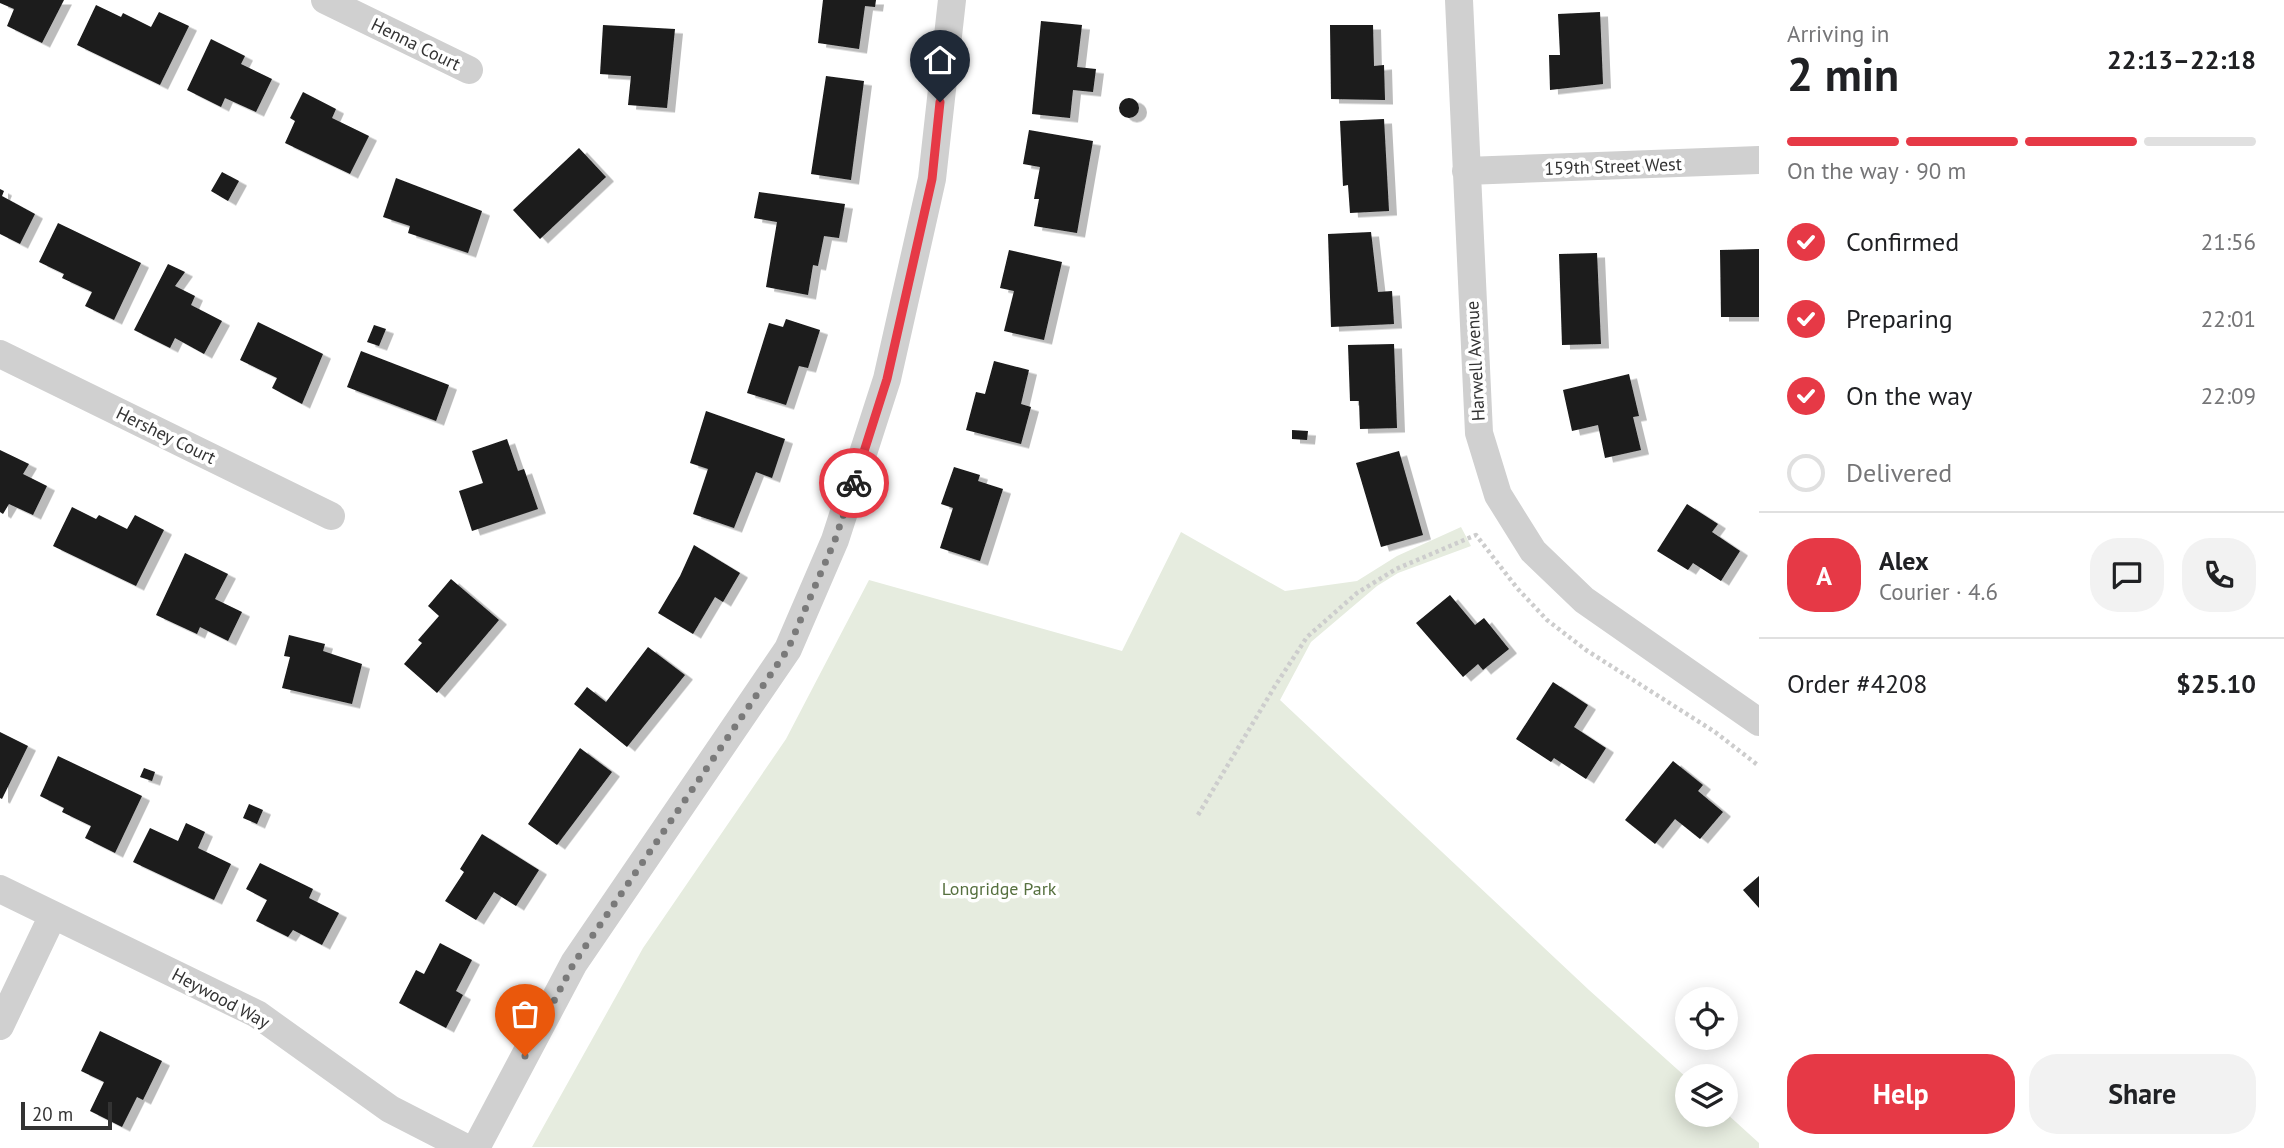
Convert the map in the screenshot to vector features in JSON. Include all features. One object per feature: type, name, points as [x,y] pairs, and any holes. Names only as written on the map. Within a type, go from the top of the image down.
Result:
[{"type":"street","name":"Henna Court","points":[[325,0],[470,70]]},
{"type":"street","points":[[476,1148],[574,963],[788,649],[835,540],[887,379],[932,179],[952,0]]},
{"type":"street","name":"Harwell Avenue","points":[[1460,0],[1479,433],[1498,495],[1533,551],[1584,600],[1759,722]]},
{"type":"street","name":"159th Street West","points":[[1466,171],[1759,160]]},
{"type":"street","name":"Hershey Court","points":[[0,355],[331,516]]},
{"type":"street","name":"Heywood Way","points":[[0,889],[257,1014],[390,1109],[466,1148]]},
{"type":"street","points":[[0,1026],[53,915]]},
{"type":"path","points":[[1198,814],[1307,637],[1357,593],[1396,569],[1476,535],[1517,588],[1547,620],[1586,650],[1715,732],[1759,766]]},
{"type":"green space","name":"Longridge Park","points":[[1461,527],[1471,546],[1398,573],[1377,586],[1311,642],[1280,700],[1675,1067],[1675,1127],[1738,1127],[1738,1124],[1759,1143],[1759,1148],[532,1147],[643,948],[786,739],[869,580],[1122,651],[1181,532],[1285,591],[1357,581],[1397,556]]},
{"type":"building","points":[[0,0],[64,0],[42,43],[7,26],[14,9],[0,3]]},
{"type":"building","points":[[823,0],[876,0],[875,7],[865,6],[859,49],[818,43]]},
{"type":"building","points":[[96,5],[121,17],[123,13],[151,27],[159,12],[189,26],[160,85],[77,45]]},
{"type":"building","points":[[1600,12],[1603,84],[1550,90],[1549,55],[1560,55],[1558,14]]},
{"type":"building","points":[[1041,21],[1082,25],[1077,67],[1096,69],[1093,92],[1073,90],[1070,118],[1032,114]]},
{"type":"building","points":[[603,25],[675,29],[667,108],[628,105],[631,76],[600,74]]},
{"type":"building","points":[[1330,25],[1373,25],[1374,66],[1384,65],[1385,100],[1331,99]]},
{"type":"building","points":[[211,39],[245,56],[241,64],[272,79],[256,112],[225,98],[221,107],[187,90]]},
{"type":"building","points":[[826,76],[864,81],[851,180],[811,174]]},
{"type":"building","points":[[303,92],[336,109],[332,118],[369,136],[350,174],[285,143],[295,121],[290,118]]},
{"type":"building","points":[[1125,98],[1133,98],[1139,108],[1133,118],[1125,118],[1119,112],[1119,104]]},
{"type":"building","points":[[1384,119],[1389,211],[1350,213],[1348,185],[1343,186],[1340,121]]},
{"type":"building","points":[[1029,130],[1093,141],[1077,233],[1034,226],[1039,199],[1034,199],[1040,167],[1023,164]]},
{"type":"building","points":[[579,148],[606,177],[540,239],[513,210]]},
{"type":"building","points":[[222,172],[239,181],[228,201],[211,191]]},
{"type":"building","points":[[396,178],[482,211],[468,253],[408,233],[410,226],[383,217]]},
{"type":"building","points":[[0,189],[4,191],[2,196],[35,214],[20,244],[0,234]]},
{"type":"building","points":[[759,192],[845,204],[839,238],[824,236],[818,266],[813,265],[808,295],[766,287],[777,222],[754,218]]},
{"type":"building","points":[[58,223],[141,263],[114,320],[85,306],[92,292],[62,278],[64,274],[39,262]]},
{"type":"building","points":[[1371,232],[1378,292],[1392,291],[1394,324],[1331,327],[1328,234]]},
{"type":"building","points":[[1759,249],[1759,317],[1721,317],[1720,250]]},
{"type":"building","points":[[1009,250],[1062,262],[1044,340],[1004,331],[1014,291],[1000,288]]},
{"type":"building","points":[[1597,253],[1601,344],[1562,345],[1559,254]]},
{"type":"building","points":[[168,264],[185,272],[175,286],[195,296],[191,305],[222,321],[204,354],[175,338],[170,348],[134,330]]},
{"type":"building","points":[[786,319],[820,330],[808,368],[799,366],[786,405],[747,393],[769,323],[783,327]]},
{"type":"building","points":[[258,322],[323,354],[302,404],[272,388],[277,378],[240,360]]},
{"type":"building","points":[[374,325],[386,329],[379,346],[367,342]]},
{"type":"building","points":[[1394,344],[1397,428],[1360,429],[1359,401],[1350,401],[1348,345]]},
{"type":"building","points":[[361,351],[449,385],[436,421],[347,387]]},
{"type":"building","points":[[994,361],[1029,370],[1021,404],[1031,407],[1021,444],[966,430],[976,392],[985,394]]},
{"type":"building","points":[[1629,374],[1639,416],[1633,417],[1641,450],[1605,458],[1598,425],[1572,431],[1563,390]]},
{"type":"building","points":[[706,411],[785,439],[772,478],[756,472],[734,528],[693,514],[708,469],[690,463]]},
{"type":"building","points":[[1292,430],[1308,431],[1307,440],[1292,439]]},
{"type":"building","points":[[507,439],[518,471],[524,469],[538,509],[472,531],[459,491],[483,483],[472,451]]},
{"type":"building","points":[[0,450],[29,464],[23,474],[47,486],[33,515],[9,504],[3,514],[0,512]]},
{"type":"building","points":[[1399,451],[1423,535],[1381,547],[1356,463]]},
{"type":"building","points":[[954,467],[980,475],[978,481],[1003,489],[980,561],[940,548],[953,508],[941,504]]},
{"type":"building","points":[[1687,504],[1718,524],[1712,532],[1740,551],[1721,581],[1693,563],[1688,570],[1657,551]]},
{"type":"building","points":[[72,507],[96,519],[99,515],[127,529],[135,515],[164,530],[136,586],[53,546]]},
{"type":"building","points":[[694,545],[740,573],[723,602],[715,597],[693,634],[658,613],[680,576]]},
{"type":"building","points":[[185,553],[228,574],[215,599],[242,612],[228,641],[200,627],[197,634],[156,615]]},
{"type":"building","points":[[451,579],[499,620],[437,693],[404,664],[422,643],[418,640],[439,616],[428,606]]},
{"type":"building","points":[[1450,595],[1475,625],[1484,618],[1509,649],[1483,670],[1478,664],[1463,677],[1416,623]]},
{"type":"building","points":[[289,635],[325,644],[323,651],[362,664],[352,704],[282,688],[290,657],[284,656]]},
{"type":"building","points":[[648,647],[685,675],[627,747],[574,704],[587,687],[606,702]]},
{"type":"building","points":[[1553,682],[1588,705],[1574,727],[1606,748],[1586,779],[1554,758],[1551,762],[1516,739]]},
{"type":"building","points":[[0,732],[28,746],[2,799],[0,798]]},
{"type":"building","points":[[580,748],[612,772],[557,845],[528,824]]},
{"type":"building","points":[[58,756],[142,796],[115,853],[85,838],[91,826],[62,812],[64,808],[40,796]]},
{"type":"building","points":[[1673,761],[1703,785],[1698,791],[1723,812],[1700,839],[1675,819],[1655,844],[1625,820]]},
{"type":"building","points":[[144,768],[155,772],[152,781],[140,777]]},
{"type":"building","points":[[249,804],[263,810],[257,824],[243,818]]},
{"type":"building","points":[[186,823],[205,832],[198,848],[231,864],[214,900],[133,862],[150,828],[178,841]]},
{"type":"building","points":[[482,834],[539,870],[516,906],[494,892],[476,920],[445,901],[464,872],[460,869]]},
{"type":"building","points":[[260,863],[313,889],[309,898],[339,913],[322,945],[293,930],[288,937],[256,921],[267,900],[246,889]]},
{"type":"building","points":[[1759,876],[1759,908],[1743,890]]},
{"type":"building","points":[[440,943],[472,960],[456,991],[463,995],[446,1028],[399,1003],[416,970],[424,974]]},
{"type":"building","points":[[100,1031],[162,1061],[143,1100],[137,1097],[122,1127],[90,1111],[104,1082],[81,1071]]},
{"type":"way so far","points":[[525,1056],[574,963],[788,649],[835,540],[854,483]]},
{"type":"route","points":[[854,483],[887,379],[932,179],[940,102]]}]
